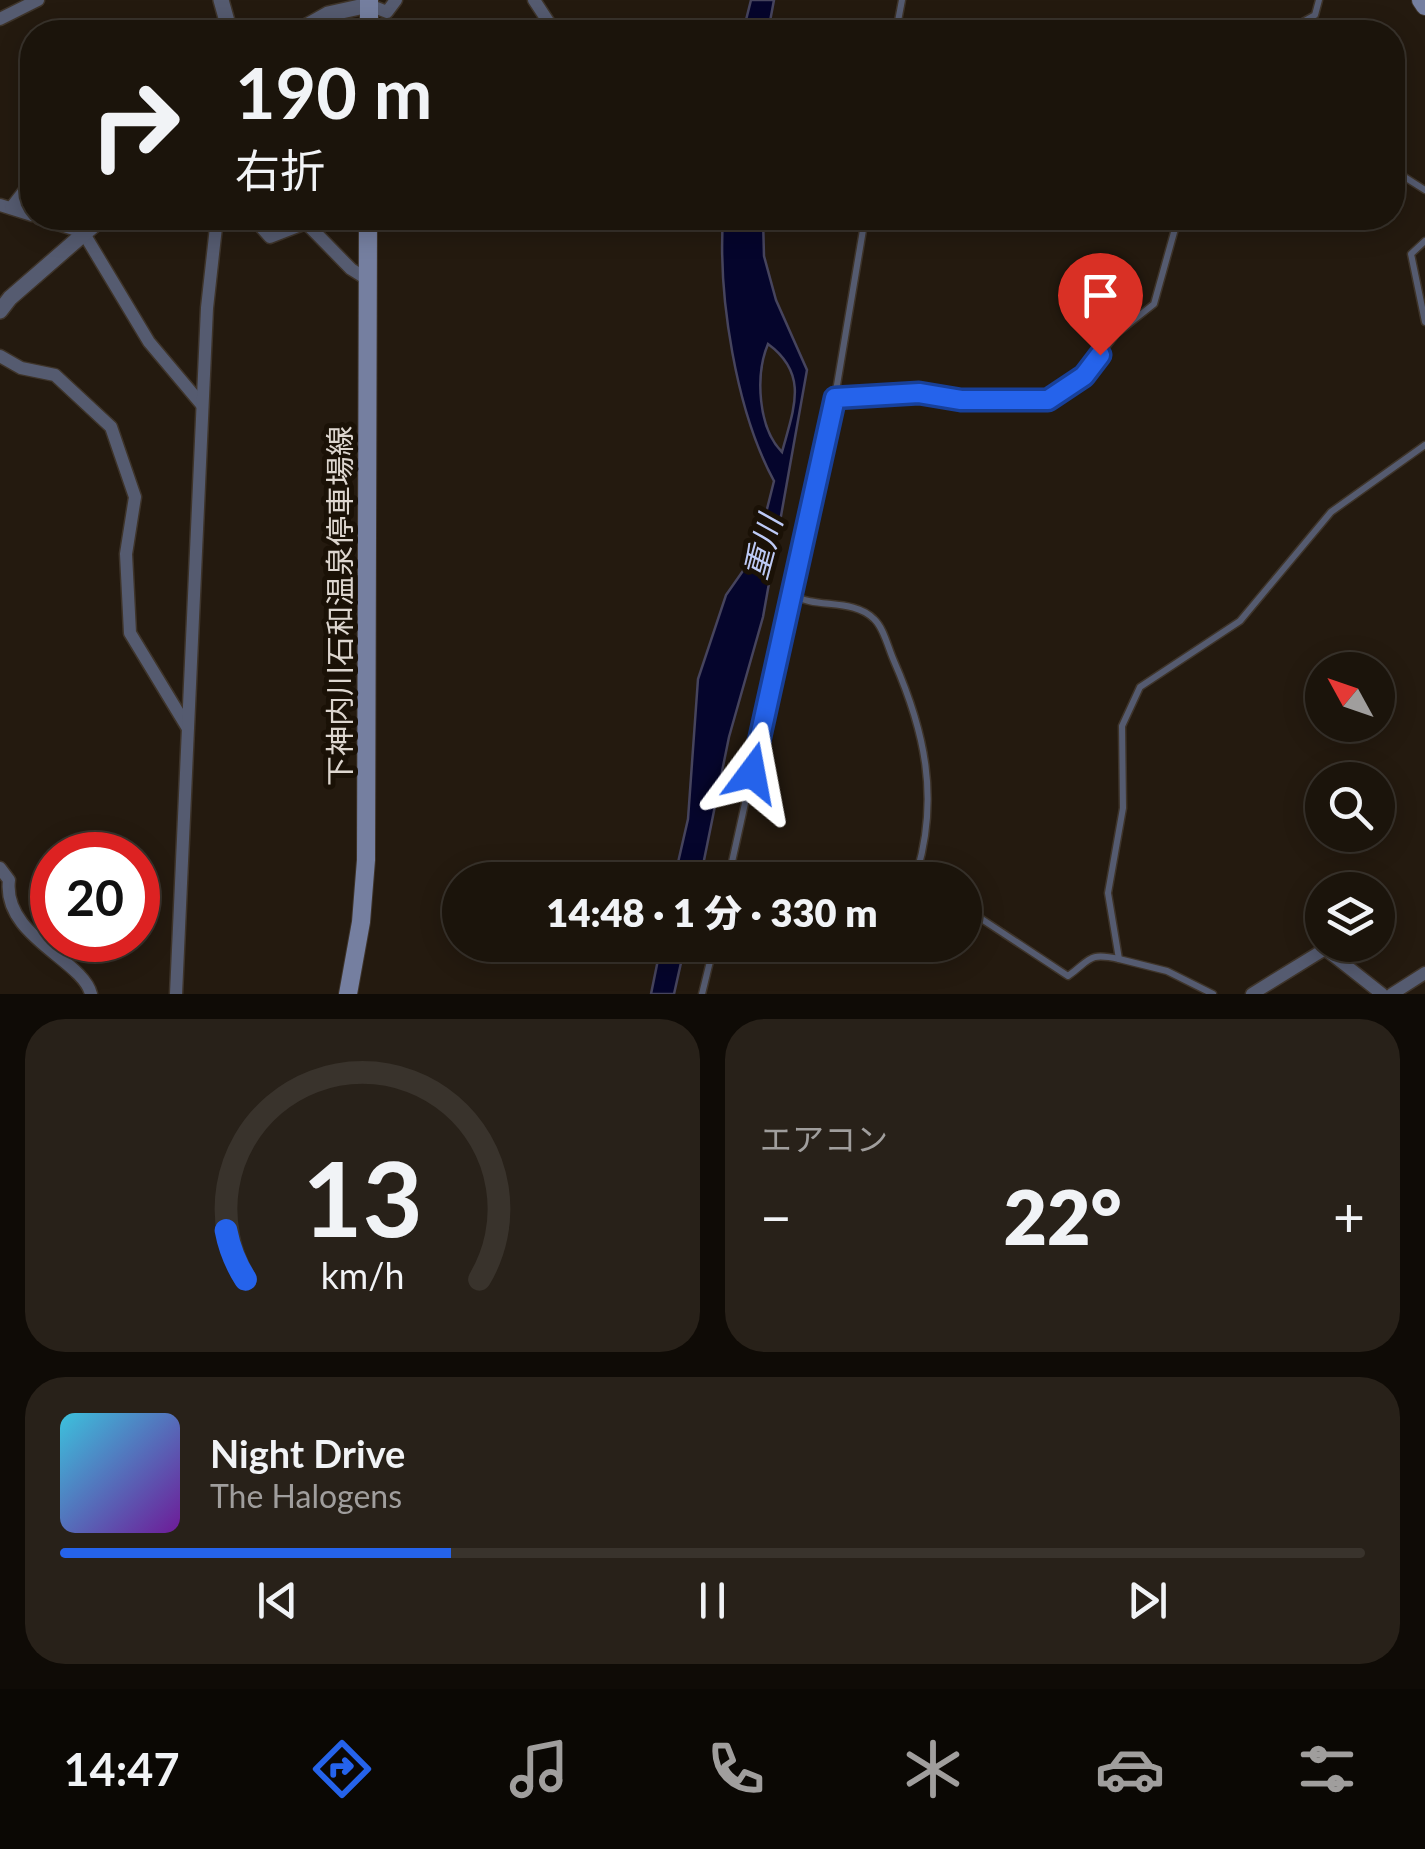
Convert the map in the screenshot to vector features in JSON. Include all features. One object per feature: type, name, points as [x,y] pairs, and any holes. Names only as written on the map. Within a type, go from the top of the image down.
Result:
[{"type":"main road","name":"下神内川石和温泉停車場線","points":[[348,994],[361,922],[366,860],[368,230]]},
{"type":"street","points":[[0,19],[38,0]]},
{"type":"street","points":[[317,20],[369,3],[387,12],[396,0]]},
{"type":"street","points":[[77,230],[83,232],[149,342],[202,405]]},
{"type":"street","points":[[0,311],[86,230]]},
{"type":"street","points":[[176,994],[202,405],[216,230]]},
{"type":"street","points":[[263,230],[270,237],[287,230]]},
{"type":"street","points":[[313,230],[350,269],[368,279]]},
{"type":"street","points":[[0,356],[22,368],[56,375],[111,427],[135,497],[126,554],[130,633],[188,729]]},
{"type":"street","points":[[0,868],[9,880],[7,897],[20,918],[52,956],[80,974],[91,994]]},
{"type":"street","points":[[1252,994],[1325,948],[1382,994]]},
{"type":"street","points":[[1392,994],[1425,973]]},
{"type":"lane","points":[[1305,20],[1315,14],[1319,0]]},
{"type":"lane","points":[[732,862],[835,398],[863,230]]},
{"type":"lane","points":[[835,398],[919,393],[961,400],[1048,400],[1084,376],[1116,334],[1154,304],[1175,230]]},
{"type":"lane","points":[[1425,241],[1411,254],[1425,322]]},
{"type":"lane","points":[[1120,958],[1108,893],[1123,808],[1122,726],[1140,687],[1240,620],[1331,512],[1425,445]]},
{"type":"lane","points":[[792,595],[860,611],[878,624],[903,681],[925,753],[930,783],[928,834],[920,862]]},
{"type":"lane","points":[[982,919],[1068,976],[1086,958],[1120,958],[1167,971],[1213,994]]},
{"type":"lane","points":[[702,994],[710,962]]},
{"type":"water","points":[[751,0],[774,0],[770,20],[746,20]]},
{"type":"water","name":"重川","points":[[723,230],[763,230],[764,256],[776,300],[807,370],[763,617],[729,737],[704,862],[678,862],[688,819],[698,679],[726,595],[745,568],[762,529],[774,481],[749,421],[727,317]],"holes":[[[768,344],[781,355],[794,380],[794,406],[782,452],[768,429],[761,401],[761,371]]]},
{"type":"water","points":[[658,962],[681,962],[674,994],[651,994]]},
{"type":"route","points":[[752,773],[835,398],[919,393],[961,400],[1048,400],[1084,376],[1100,355]]}]
